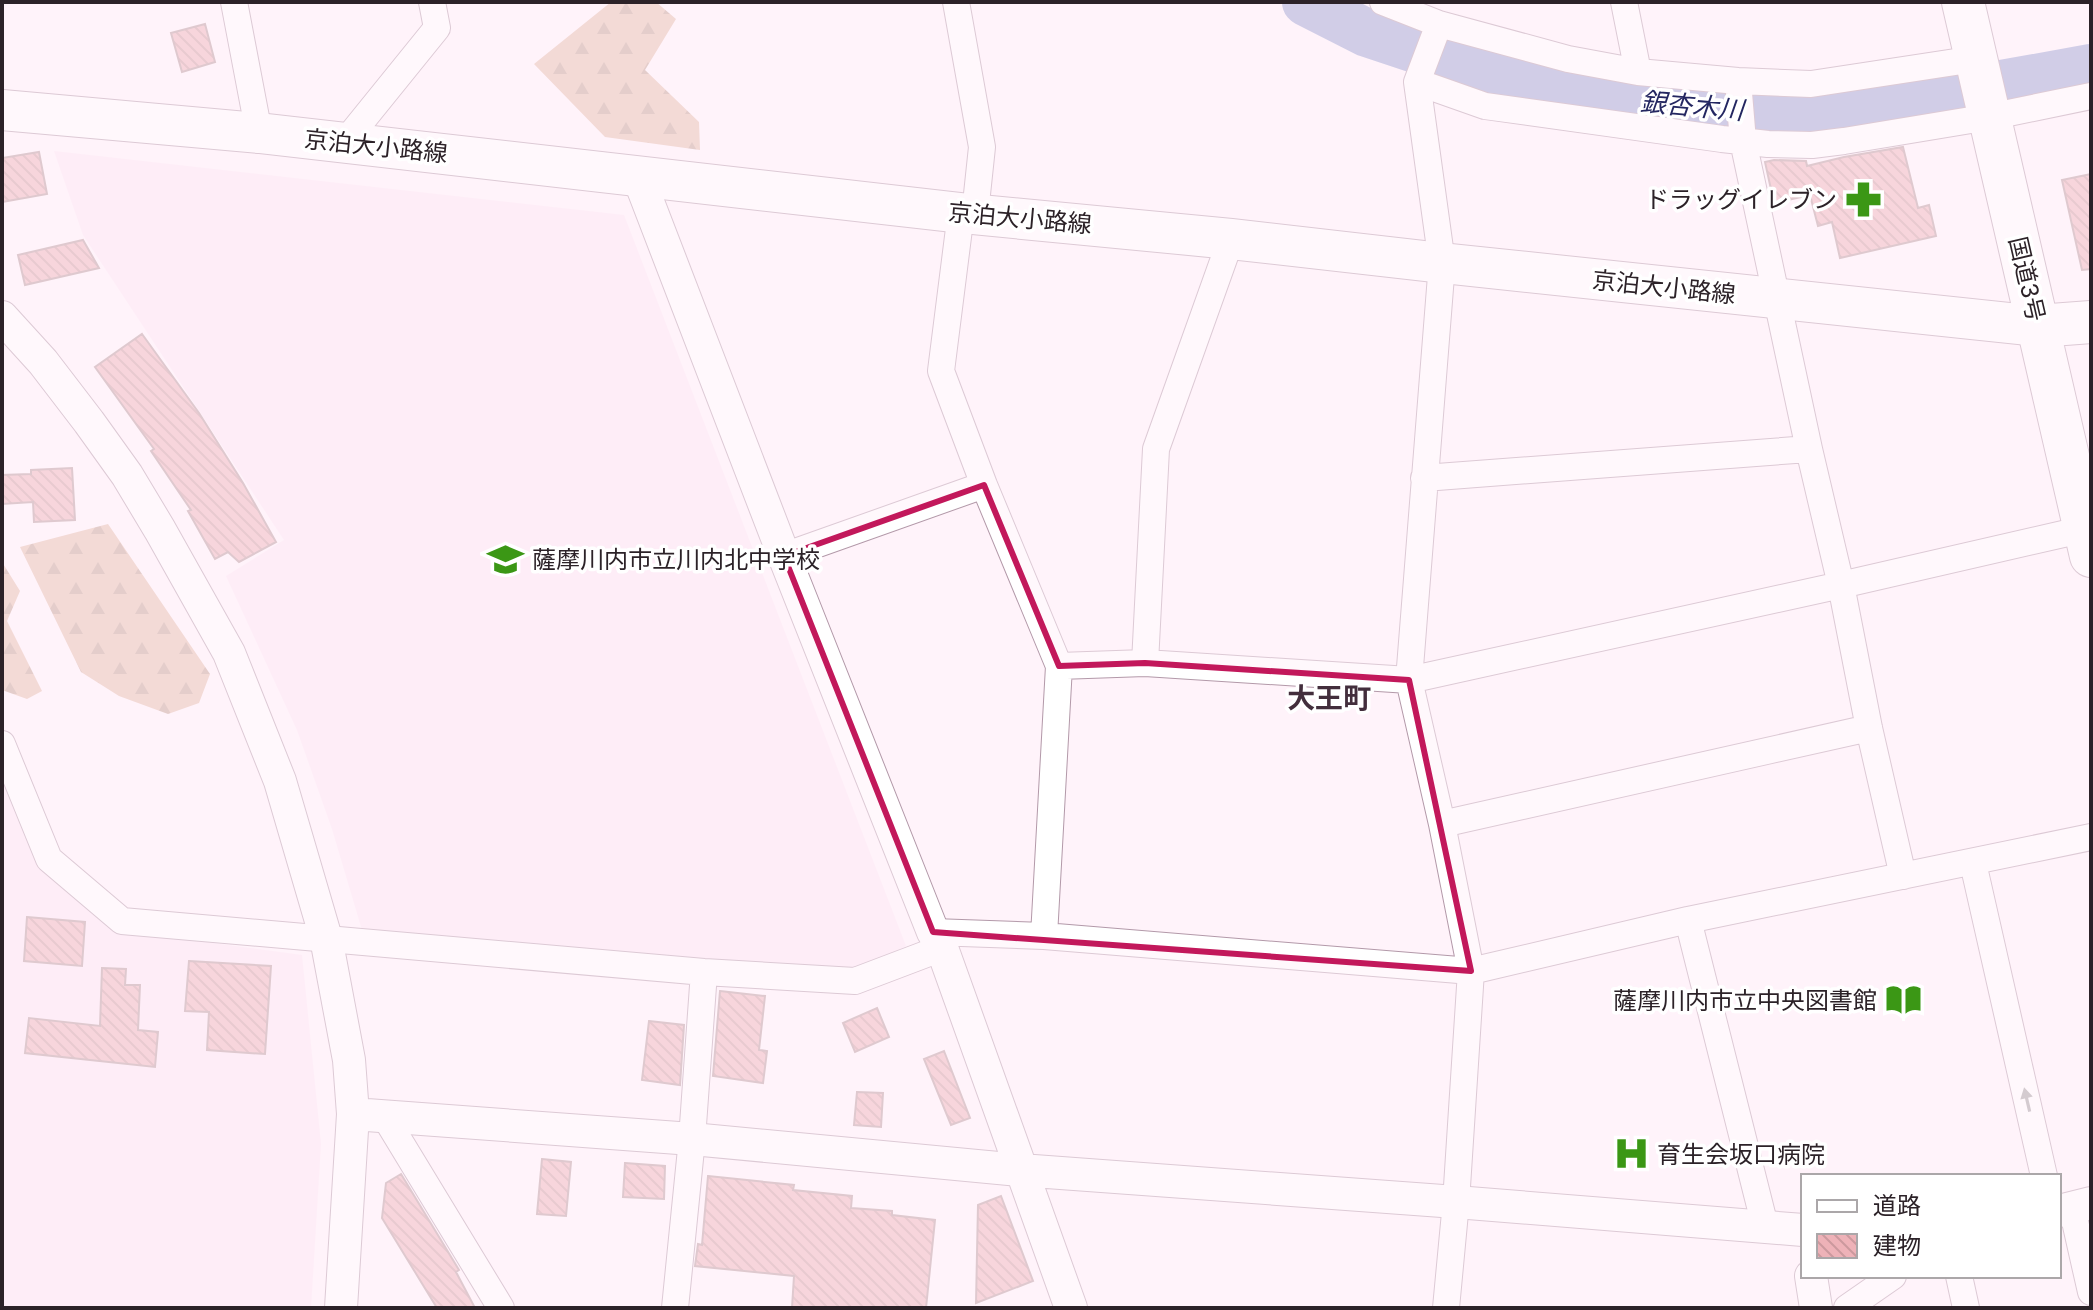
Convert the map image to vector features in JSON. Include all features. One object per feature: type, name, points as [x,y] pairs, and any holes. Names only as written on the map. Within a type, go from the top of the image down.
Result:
[{"type":"highway","name":"国道3号","points":[[1963,2],[2088,543]]},
{"type":"highway","points":[[2038,326],[2091,322]]},
{"type":"main road","name":"京泊大小路線","points":[[2,110],[259,133],[968,213],[2038,326]]},
{"type":"street","points":[[234,2],[259,133]]},
{"type":"street","points":[[344,143],[437,28],[432,2]]},
{"type":"street","points":[[956,2],[982,147],[941,371],[984,485],[1059,666],[1044,936]]},
{"type":"street","points":[[1383,2],[1438,28],[1568,59],[1739,86],[1811,84],[1982,88],[2091,96]]},
{"type":"street","points":[[1624,2],[1638,72]]},
{"type":"street","points":[[1438,28],[1419,77],[1442,263],[1409,680],[1471,971],[1446,1308]]},
{"type":"street","points":[[1419,77],[1485,106],[1812,145],[1844,141],[1982,88]]},
{"type":"street","points":[[1739,86],[1743,135],[1776,299],[1903,876]]},
{"type":"street","points":[[638,176],[784,556],[937,940],[1071,1308]]},
{"type":"street","points":[[1145,663],[1156,449],[1231,239]]},
{"type":"street","points":[[2,317],[43,362],[127,475],[229,653],[280,781],[326,938],[349,1060],[353,1114],[341,1308]]},
{"type":"street","points":[[1424,478],[1809,449]]},
{"type":"street","points":[[784,556],[984,485]]},
{"type":"street","points":[[1059,666],[1145,663],[1409,680],[1841,585],[2088,543]]},
{"type":"street","points":[[1442,824],[1869,728]]},
{"type":"street","points":[[2,744],[49,859],[122,921],[704,972],[855,981],[937,940],[1044,936],[1471,971],[1688,920],[2091,837]]},
{"type":"street","points":[[1973,863],[2044,1174]]},
{"type":"street","points":[[1688,920],[1765,1226]]},
{"type":"street","points":[[675,1308],[692,1139],[704,972]]},
{"type":"street","points":[[353,1114],[692,1139],[1020,1170],[1801,1230]]},
{"type":"street","points":[[385,1117],[501,1308]]},
{"type":"street","points":[[2074,1207],[2091,1292]]},
{"type":"street","points":[[1811,1278],[1816,1308]]},
{"type":"street","points":[[1847,1308],[1890,1278]]},
{"type":"street","points":[[1959,1278],[1966,1308]]},
{"type":"highlighted area","points":[[984,485],[1059,666],[1145,663],[1409,680],[1471,971],[933,932],[784,556]]},
{"type":"shaded area","name":"薩摩川内市立川内北中学校","points":[[54,151],[624,215],[906,946],[858,971],[362,930],[332,829],[297,730],[226,576],[284,540],[83,235]]},
{"type":"shaded area","points":[[2,775],[116,930],[302,955],[321,1144],[311,1308],[2,1308]]},
{"type":"green space","points":[[611,2],[656,2],[676,19],[645,70],[699,122],[700,150],[605,137],[534,64]]},
{"type":"green space","points":[[108,524],[210,674],[199,703],[168,714],[119,696],[81,672],[20,547]]},
{"type":"green space","points":[[2,562],[20,591],[7,621],[42,691],[27,699],[2,690]]},
{"type":"building","points":[[205,24],[215,62],[182,72],[171,33]]},
{"type":"building","name":"ドラッグイレブン","points":[[1903,147],[1918,208],[1929,205],[1936,236],[1840,258],[1832,222],[1818,226],[1810,195],[1774,203],[1765,162],[1806,161],[1807,166]]},
{"type":"building","points":[[39,152],[47,194],[2,202],[2,158]]},
{"type":"building","points":[[2091,174],[2091,269],[2082,270],[2062,180]]},
{"type":"building","points":[[83,240],[99,268],[25,285],[18,255]]},
{"type":"building","points":[[142,334],[199,413],[276,542],[239,562],[228,552],[215,559],[188,511],[191,510],[151,451],[154,449],[95,367]]},
{"type":"building","points":[[72,468],[75,520],[34,522],[33,502],[2,504],[2,475]]},
{"type":"building","points":[[27,917],[85,922],[82,966],[24,961]]},
{"type":"building","points":[[189,961],[271,966],[265,1054],[207,1050],[209,1012],[185,1011]]},
{"type":"building","points":[[102,968],[126,969],[125,985],[140,985],[138,1030],[158,1032],[155,1067],[25,1053],[29,1018],[100,1026]]},
{"type":"building","points":[[720,991],[765,996],[759,1050],[767,1051],[763,1083],[713,1076]]},
{"type":"building","points":[[877,1008],[889,1037],[855,1052],[843,1023]]},
{"type":"building","points":[[649,1021],[684,1025],[680,1085],[642,1080]]},
{"type":"building","points":[[944,1051],[970,1118],[951,1125],[924,1059]]},
{"type":"building","points":[[857,1092],[883,1093],[881,1127],[854,1125]]},
{"type":"building","points":[[542,1159],[571,1162],[566,1216],[537,1214]]},
{"type":"building","points":[[625,1163],[665,1166],[664,1199],[623,1197]]},
{"type":"building","points":[[401,1174],[459,1270],[456,1272],[475,1308],[437,1308],[382,1218],[386,1183]]},
{"type":"building","points":[[708,1176],[794,1185],[793,1190],[852,1196],[851,1208],[892,1211],[892,1215],[935,1220],[926,1308],[792,1308],[794,1276],[695,1266],[698,1244],[702,1245]]},
{"type":"building","points":[[1001,1196],[1033,1281],[976,1303],[978,1205]]},
{"type":"waterway","name":"銀杏木川","points":[[1306,2],[1367,33],[1478,70],[1537,86],[1606,99],[1786,114],[1951,93],[2091,68]]},
{"type":"place","name":"ドラッグイレブン","points":[[1863,199]]},
{"type":"place","name":"薩摩川内市立川内北中学校","points":[[506,559]]},
{"type":"place","name":"薩摩川内市立中央図書館","points":[[1903,1000]]},
{"type":"place","name":"育生会坂口病院","points":[[1631,1154]]},
{"type":"district","name":"大王町","points":[[1329,698]]}]
